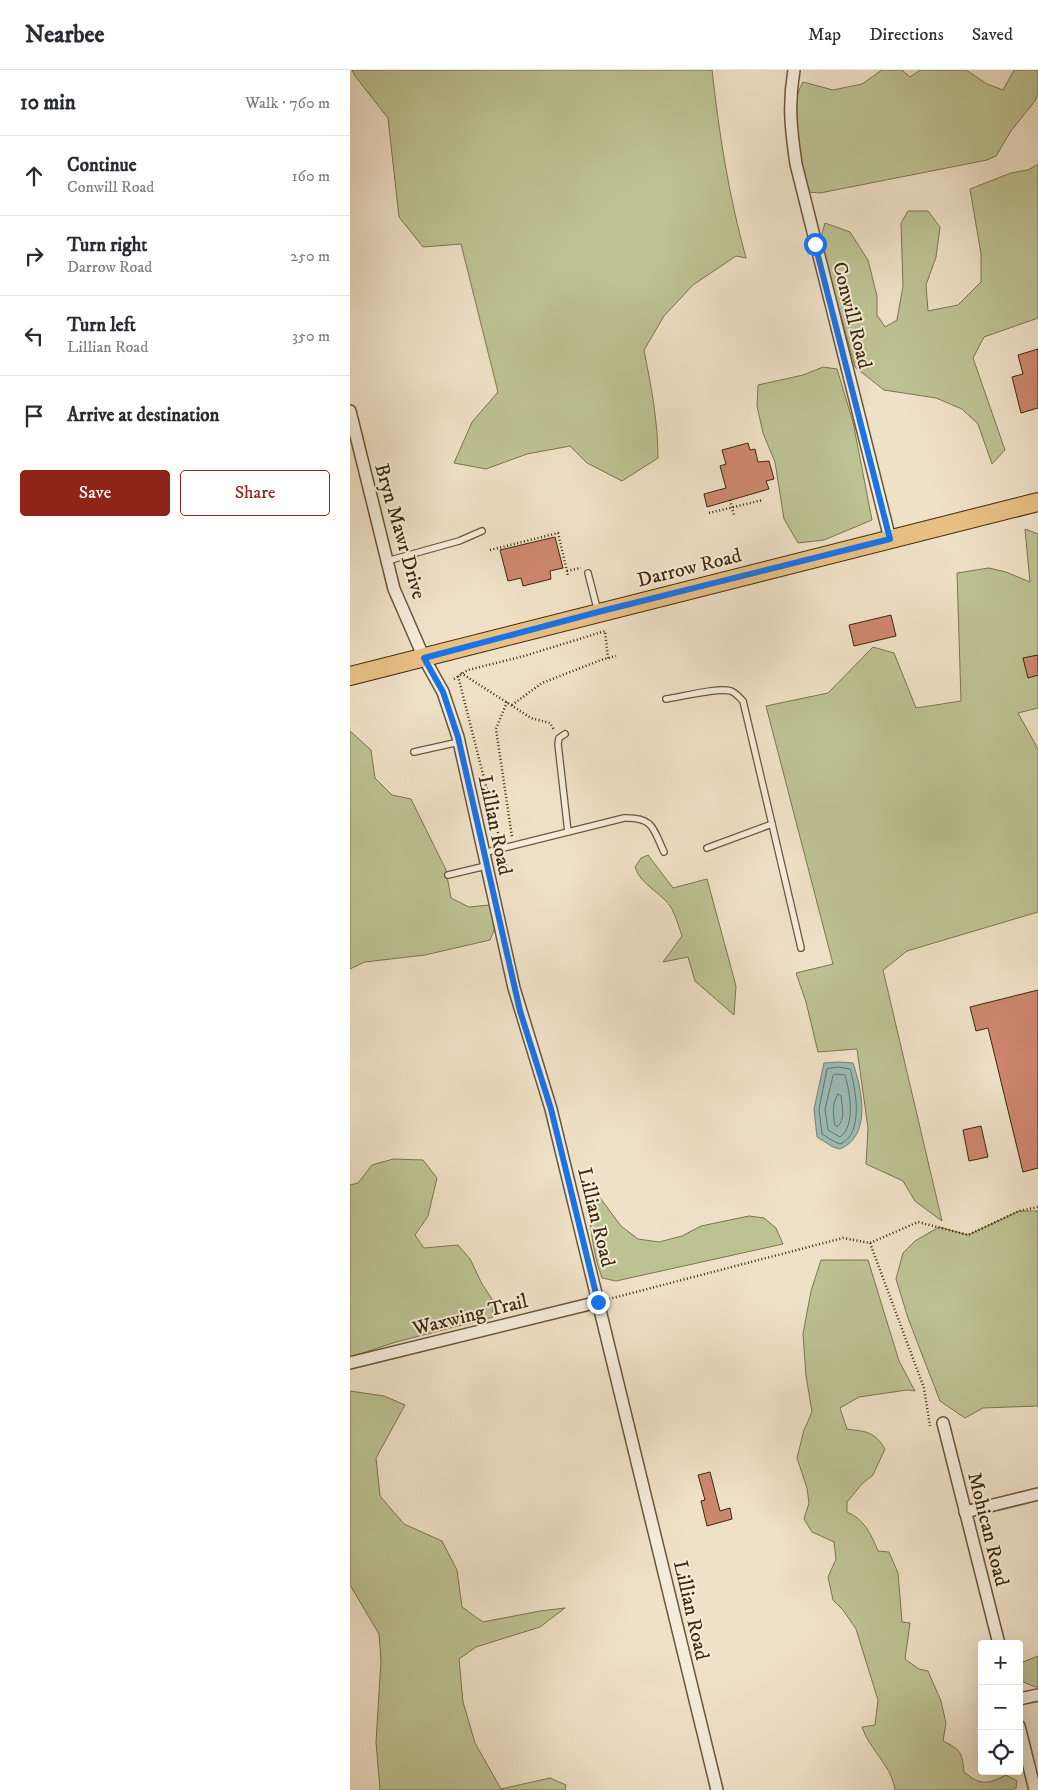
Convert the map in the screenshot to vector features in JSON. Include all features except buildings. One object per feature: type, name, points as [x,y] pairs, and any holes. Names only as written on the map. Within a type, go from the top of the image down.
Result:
[{"type":"main road","name":"Darrow Road","points":[[350,676],[1038,502]]},
{"type":"street","name":"Conwill Road","points":[[794,70],[790,108],[796,164],[890,539]]},
{"type":"street","name":"Bryn Mawr Drive","points":[[350,410],[394,589],[424,658]]},
{"type":"street","name":"Lillian Road","points":[[424,658],[443,692],[459,742],[520,1011],[551,1109],[717,1790]]},
{"type":"street","name":"Waxwing Trail","points":[[350,1363],[598,1302]]},
{"type":"street","name":"Mohican Road","points":[[943,1423],[998,1640]]},
{"type":"street","points":[[966,1512],[1038,1494]]},
{"type":"street","points":[[1023,1698],[1038,1695]]},
{"type":"street","points":[[1020,1730],[1035,1790]]},
{"type":"lane","points":[[387,561],[459,540],[482,530]]},
{"type":"lane","points":[[588,570],[598,612]]},
{"type":"lane","points":[[666,699],[729,690],[738,695],[743,701],[801,948]]},
{"type":"lane","points":[[565,734],[559,738],[558,744],[568,832]]},
{"type":"lane","points":[[414,752],[459,742]]},
{"type":"lane","points":[[483,854],[624,818],[646,820],[664,852]]},
{"type":"lane","points":[[708,848],[772,824]]},
{"type":"lane","points":[[448,875],[486,866]]},
{"type":"path","points":[[730,500],[734,516]]},
{"type":"path","points":[[709,512],[764,500]]},
{"type":"path","points":[[490,550],[558,533],[568,576]]},
{"type":"path","points":[[568,572],[588,570]]},
{"type":"path","points":[[454,679],[460,674],[606,632],[608,658]]},
{"type":"path","points":[[512,705],[542,683],[616,656]]},
{"type":"path","points":[[460,674],[531,718],[550,723],[559,738]]},
{"type":"path","points":[[460,674],[506,865]]},
{"type":"path","points":[[506,702],[496,729],[512,827],[513,846]]},
{"type":"path","points":[[598,1302],[843,1238],[870,1242],[918,1222],[968,1235],[1019,1211],[1038,1207]]},
{"type":"path","points":[[870,1242],[924,1388],[930,1427],[943,1423]]},
{"type":"green space","points":[[352,70],[712,70],[725,165],[734,212],[746,258],[736,256],[693,285],[664,316],[644,350],[652,390],[658,458],[622,481],[587,463],[570,446],[527,454],[486,469],[454,463],[472,422],[498,392],[461,244],[423,247],[399,217],[388,118]]},
{"type":"green space","points":[[882,70],[902,70],[910,77],[920,70],[966,70],[987,84],[1003,90],[1014,70],[1038,70],[1038,94],[1035,101],[1011,131],[996,156],[987,160],[820,193],[808,192],[799,151],[796,121],[798,94],[803,82],[833,90],[862,84]]},
{"type":"green space","points":[[1038,164],[1038,318],[984,337],[973,358],[1005,450],[992,464],[978,424],[962,409],[936,398],[884,390],[855,367],[820,240],[825,223],[850,232],[868,260],[877,296],[877,315],[885,327],[897,320],[903,286],[901,223],[908,211],[928,211],[940,227],[936,257],[926,285],[928,311],[958,305],[981,282],[981,254],[970,189],[1011,173],[1028,170]]},
{"type":"green space","points":[[823,367],[837,369],[853,422],[872,520],[824,540],[798,543],[784,519],[775,462],[763,433],[757,406],[758,385],[803,375]]},
{"type":"green space","points":[[1025,529],[1038,534],[1038,708],[1018,713],[1038,749],[1038,912],[907,951],[883,970],[942,1221],[915,1201],[903,1181],[866,1164],[868,1128],[857,1049],[818,1052],[806,1002],[796,973],[833,964],[766,706],[828,693],[873,647],[894,653],[916,708],[961,701],[957,573],[989,568],[1006,572],[1030,582]]},
{"type":"green space","points":[[350,731],[371,750],[375,778],[392,795],[411,799],[446,870],[451,898],[469,907],[490,905],[496,925],[490,940],[425,955],[365,962],[350,969]]},
{"type":"green space","points":[[648,855],[673,888],[707,879],[736,986],[734,1015],[695,981],[688,957],[663,962],[682,936],[668,903],[642,879],[635,867],[641,858]]},
{"type":"green space","points":[[393,1159],[423,1160],[437,1178],[428,1216],[415,1235],[424,1248],[458,1245],[470,1259],[482,1284],[492,1299],[493,1317],[396,1342],[350,1357],[350,1185],[358,1183],[372,1165]]},
{"type":"green space","points":[[588,1188],[598,1195],[621,1226],[638,1239],[659,1242],[682,1236],[701,1226],[749,1216],[764,1218],[776,1228],[783,1244],[616,1281],[602,1278],[593,1245]]},
{"type":"green space","points":[[1019,1211],[1038,1211],[1038,1406],[983,1408],[965,1418],[940,1401],[908,1318],[896,1279],[903,1253],[915,1241],[939,1227],[968,1235]]},
{"type":"green space","points":[[821,1260],[868,1260],[899,1361],[915,1391],[907,1390],[859,1397],[840,1408],[847,1429],[869,1433],[885,1449],[873,1475],[862,1484],[847,1502],[847,1512],[858,1519],[870,1533],[878,1551],[889,1552],[898,1573],[902,1622],[910,1623],[905,1659],[919,1669],[928,1671],[941,1701],[946,1723],[943,1741],[960,1752],[964,1772],[970,1777],[975,1780],[989,1782],[1006,1775],[1017,1781],[1016,1788],[1011,1790],[895,1790],[890,1773],[865,1735],[862,1727],[875,1725],[878,1700],[856,1629],[843,1610],[833,1600],[828,1577],[836,1559],[834,1542],[812,1532],[804,1519],[809,1503],[807,1488],[797,1458],[804,1430],[812,1412],[806,1376],[803,1334],[811,1291]]},
{"type":"green space","points":[[350,1391],[384,1396],[405,1405],[376,1458],[380,1496],[404,1524],[442,1541],[457,1570],[462,1607],[483,1622],[565,1608],[540,1627],[476,1647],[459,1659],[463,1702],[475,1743],[501,1789],[550,1778],[566,1785],[565,1790],[380,1790],[376,1742],[381,1661],[379,1634],[350,1585]]},
{"type":"green space","points":[[1038,1656],[1038,1687],[1023,1682],[1023,1662]]},
{"type":"water","points":[[824,1063],[853,1063],[859,1086],[862,1111],[861,1123],[857,1134],[850,1143],[840,1149],[817,1137],[814,1109]]},
{"type":"route","points":[[598,1302],[551,1109],[520,1011],[458,737],[443,692],[424,658],[496,638],[890,539],[815,244]]}]
